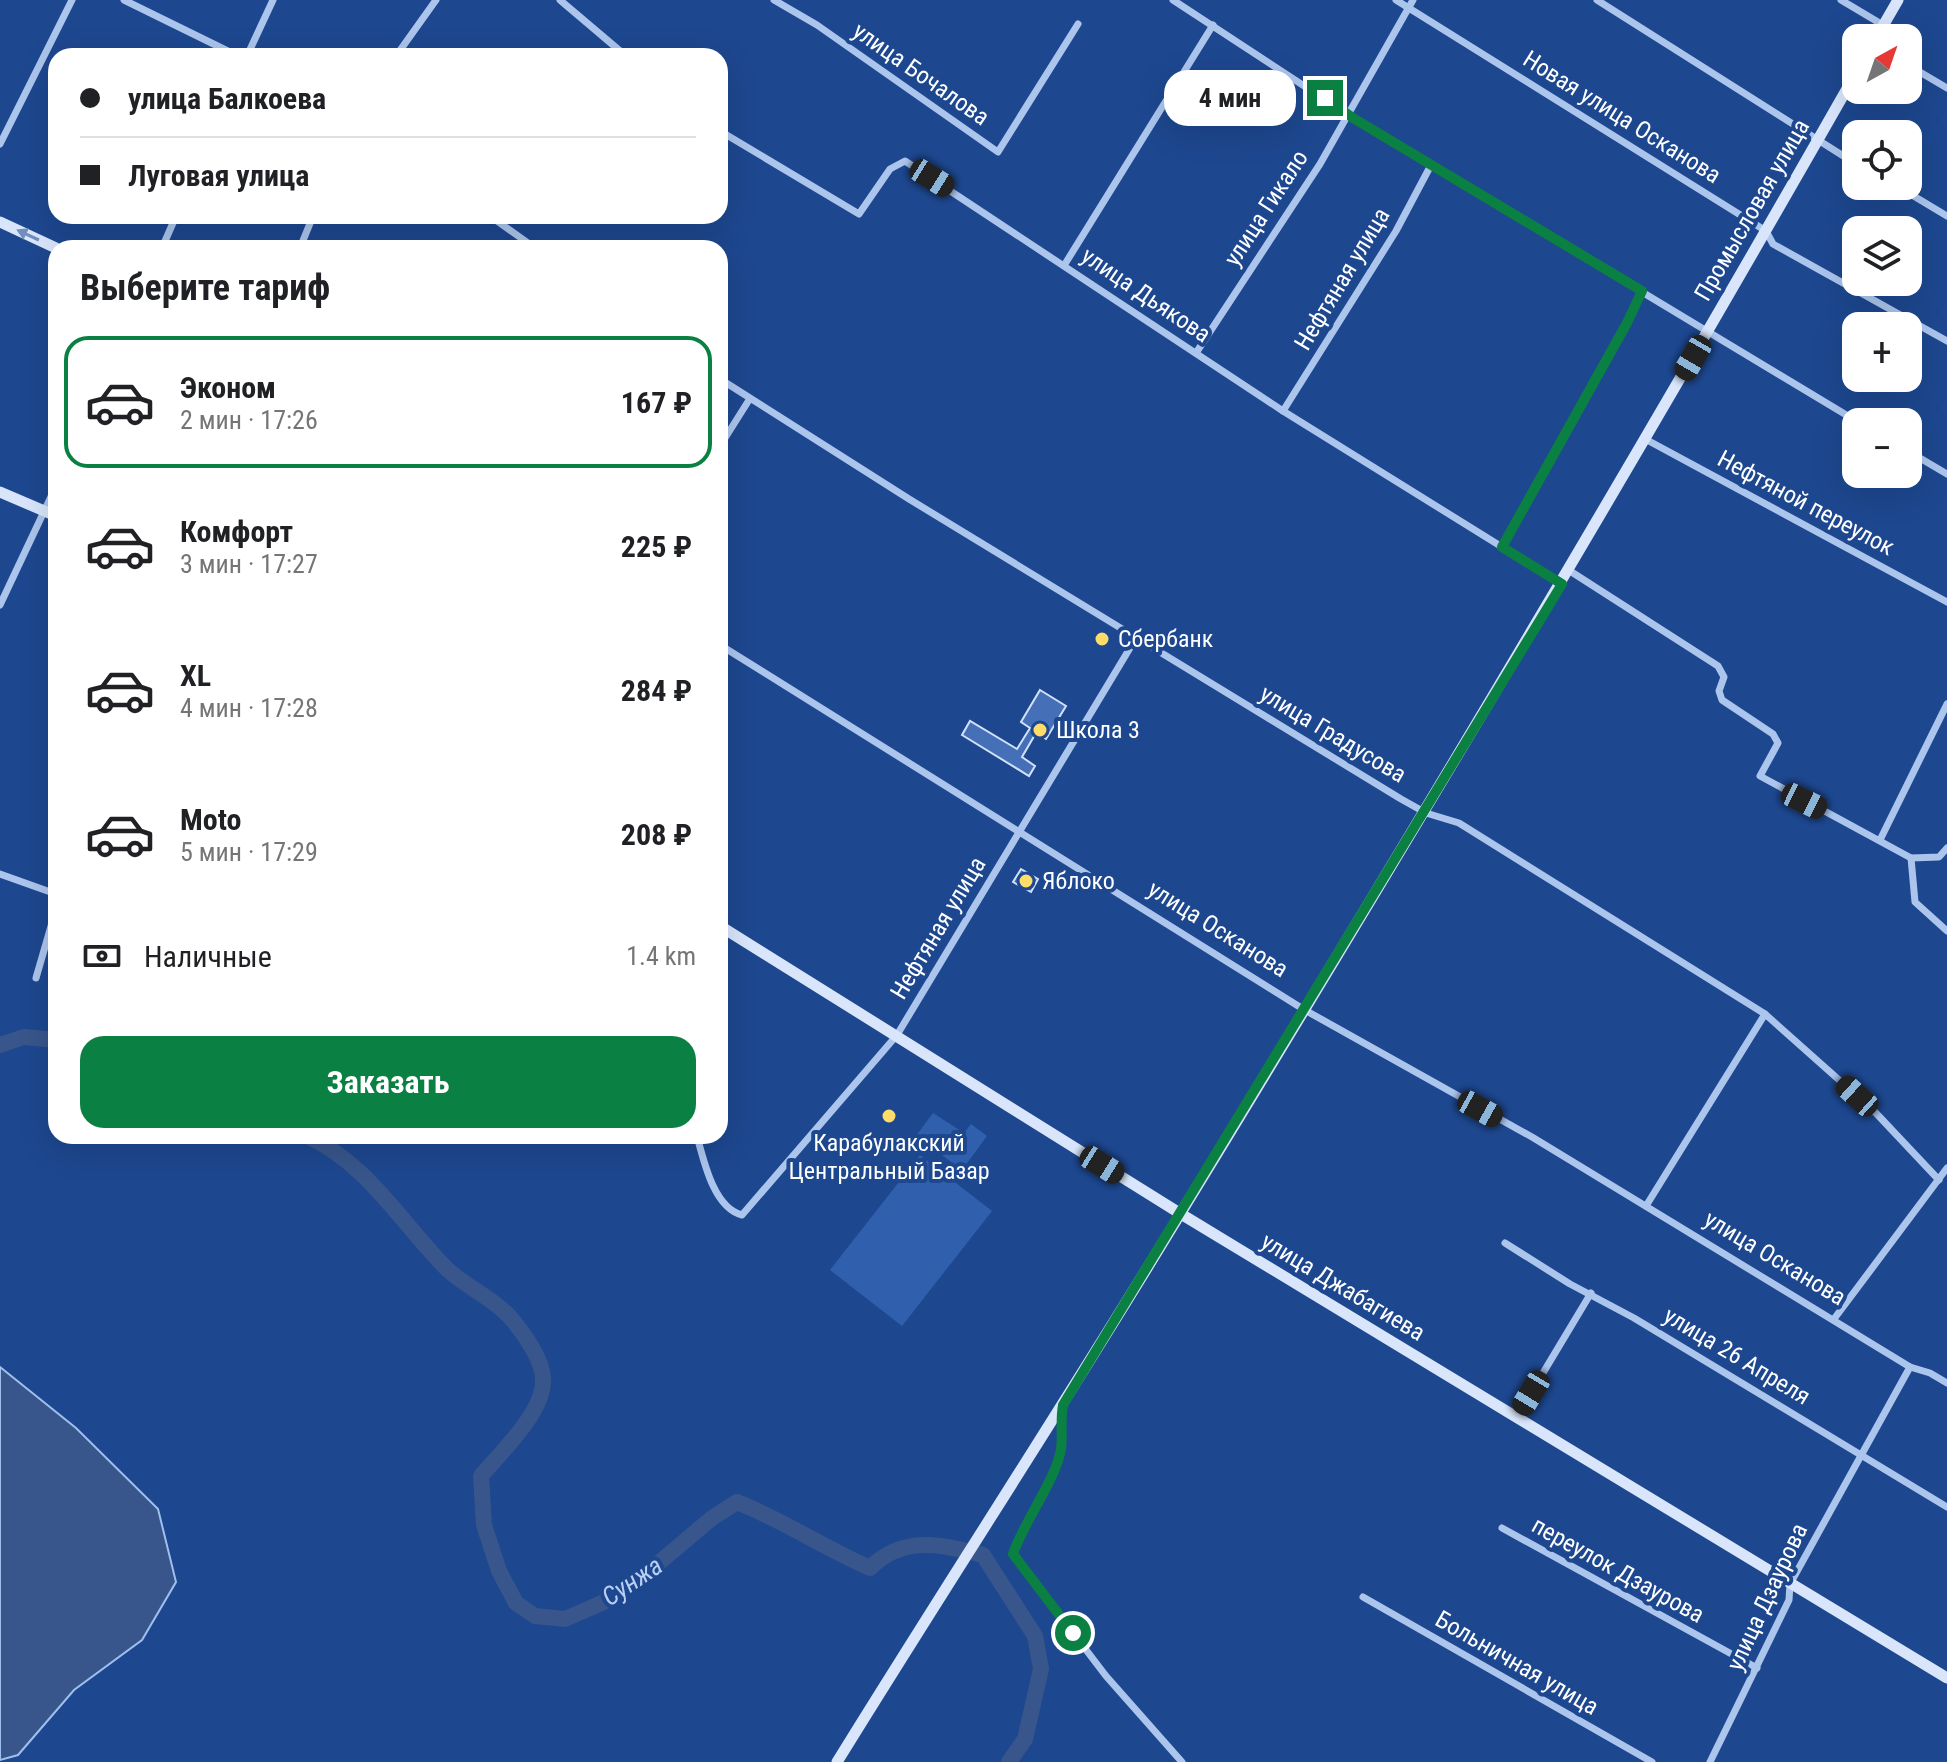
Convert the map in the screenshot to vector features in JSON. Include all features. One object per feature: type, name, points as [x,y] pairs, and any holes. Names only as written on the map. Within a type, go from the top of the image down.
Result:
[{"type":"main road","points":[[1884,24],[1898,0]]},
{"type":"main road","name":"Промысловая улица","points":[[837,1762],[1063,1405],[1303,1009],[1426,813],[1647,440],[1842,98]]},
{"type":"main road","points":[[0,222],[48,244]]},
{"type":"main road","points":[[0,492],[48,513]]},
{"type":"main road","name":"улица Джабагиева","points":[[728,931],[1181,1214],[1947,1678]]},
{"type":"street","points":[[0,144],[72,0]]},
{"type":"street","points":[[124,0],[222,48]]},
{"type":"street","points":[[251,48],[273,0]]},
{"type":"street","points":[[402,48],[436,0]]},
{"type":"street","points":[[560,0],[617,48]]},
{"type":"street","name":"улица Бочалова","points":[[774,0],[817,25],[998,152],[1078,24]]},
{"type":"street","points":[[1173,0],[1431,165],[1842,413]]},
{"type":"street","name":"Новая улица Осканова","points":[[1396,0],[1410,4],[1766,231],[1773,244],[1947,341]]},
{"type":"street","points":[[1597,0],[1819,138],[1828,149],[1842,156]]},
{"type":"street","points":[[1841,0],[1881,24]]},
{"type":"street","name":"улица Гикало","points":[[1196,353],[1320,164],[1410,4]]},
{"type":"street","points":[[1065,264],[1213,25]]},
{"type":"street","points":[[1922,73],[1947,88]]},
{"type":"street","name":"улица Дьякова","points":[[728,136],[859,214],[890,169],[905,161],[1283,411],[1562,584]]},
{"type":"street","name":"Нефтяная улица","points":[[1283,411],[1396,231],[1431,165]]},
{"type":"street","points":[[1920,200],[1947,216]]},
{"type":"street","points":[[501,224],[524,240]]},
{"type":"street","points":[[1502,547],[1642,291]]},
{"type":"street","name":"улица Градусова","points":[[728,385],[1136,638],[1426,813],[1459,823],[1765,1014],[1874,1111],[1939,1180]]},
{"type":"street","points":[[728,433],[749,400]]},
{"type":"street","name":"Нефтяной переулок","points":[[1647,440],[1947,602]]},
{"type":"street","points":[[1922,459],[1947,474]]},
{"type":"street","points":[[0,605],[48,518]]},
{"type":"street","points":[[1570,571],[1718,666],[1724,677],[1719,691],[1722,700],[1773,734],[1778,743],[1760,776],[1911,858],[1939,857],[1947,848]]},
{"type":"street","name":"Нефтяная улица","points":[[699,1144],[706,1167],[725,1206],[742,1215],[897,1035],[1136,638]]},
{"type":"street","name":"улица Осканова","points":[[728,650],[1303,1009],[1532,1137],[1910,1367],[1930,1373],[1947,1383]]},
{"type":"street","points":[[1880,840],[1947,704]]},
{"type":"street","points":[[1911,858],[1915,902],[1947,931]]},
{"type":"street","points":[[0,874],[48,891]]},
{"type":"street","points":[[36,978],[48,937]]},
{"type":"street","points":[[1646,1206],[1765,1014]]},
{"type":"street","points":[[1834,1319],[1947,1168]]},
{"type":"street","name":"улица 26 Апреля","points":[[1505,1243],[1947,1507]]},
{"type":"street","points":[[1516,1418],[1591,1293]]},
{"type":"street","name":"улица Дзаурова","points":[[1710,1762],[1789,1600],[1790,1584],[1910,1367]]},
{"type":"street","points":[[1063,1405],[1059,1427],[1061,1448],[1055,1466],[1020,1532],[1013,1554],[1106,1676],[1182,1762]]},
{"type":"street","name":"переулок Дзаурова","points":[[1502,1528],[1757,1668]]},
{"type":"street","name":"Больничная улица","points":[[1363,1597],[1652,1762]]},
{"type":"shaded area","points":[[933,1113],[964,1133],[971,1124],[987,1136],[962,1170],[916,1136]]},
{"type":"shaded area","points":[[920,1155],[992,1211],[902,1326],[830,1270]]},
{"type":"shaded area","points":[[0,1367],[76,1428],[158,1509],[176,1582],[142,1640],[74,1690],[18,1755],[0,1760]]},
{"type":"building","name":"Школа 3","points":[[1040,690],[1066,706],[1046,739],[1036,733],[1022,757],[1035,766],[1029,776],[962,735],[970,721],[1017,749],[1030,728],[1021,722]]},
{"type":"building","name":"Яблоко","points":[[1021,869],[1038,879],[1031,892],[1013,882]]},
{"type":"waterway","name":"Сунжа","points":[[0,1045],[24,1037],[48,1039]]},
{"type":"waterway","name":"Сунжа","points":[[321,1144],[366,1178],[447,1269],[510,1317],[536,1356],[543,1381],[536,1406],[520,1432],[481,1476],[484,1525],[499,1571],[516,1603],[535,1616],[565,1619],[622,1594],[712,1518],[737,1502],[870,1568],[896,1550],[909,1546],[938,1546],[983,1555],[1035,1636],[1041,1669],[1025,1739],[1009,1762]]},
{"type":"place","name":"Сбербанк","points":[[1102,639]]},
{"type":"place","name":"Школа 3","points":[[1040,730]]},
{"type":"place","name":"Яблоко","points":[[1026,881]]},
{"type":"place","name":"Карабулакский Центральный Базар","points":[[889,1116]]},
{"type":"route","points":[[1073,1633],[1013,1554],[1020,1532],[1055,1466],[1061,1448],[1059,1427],[1063,1405],[1303,1009],[1426,813],[1562,584],[1502,547],[1642,291],[1353,118],[1325,98]]}]
